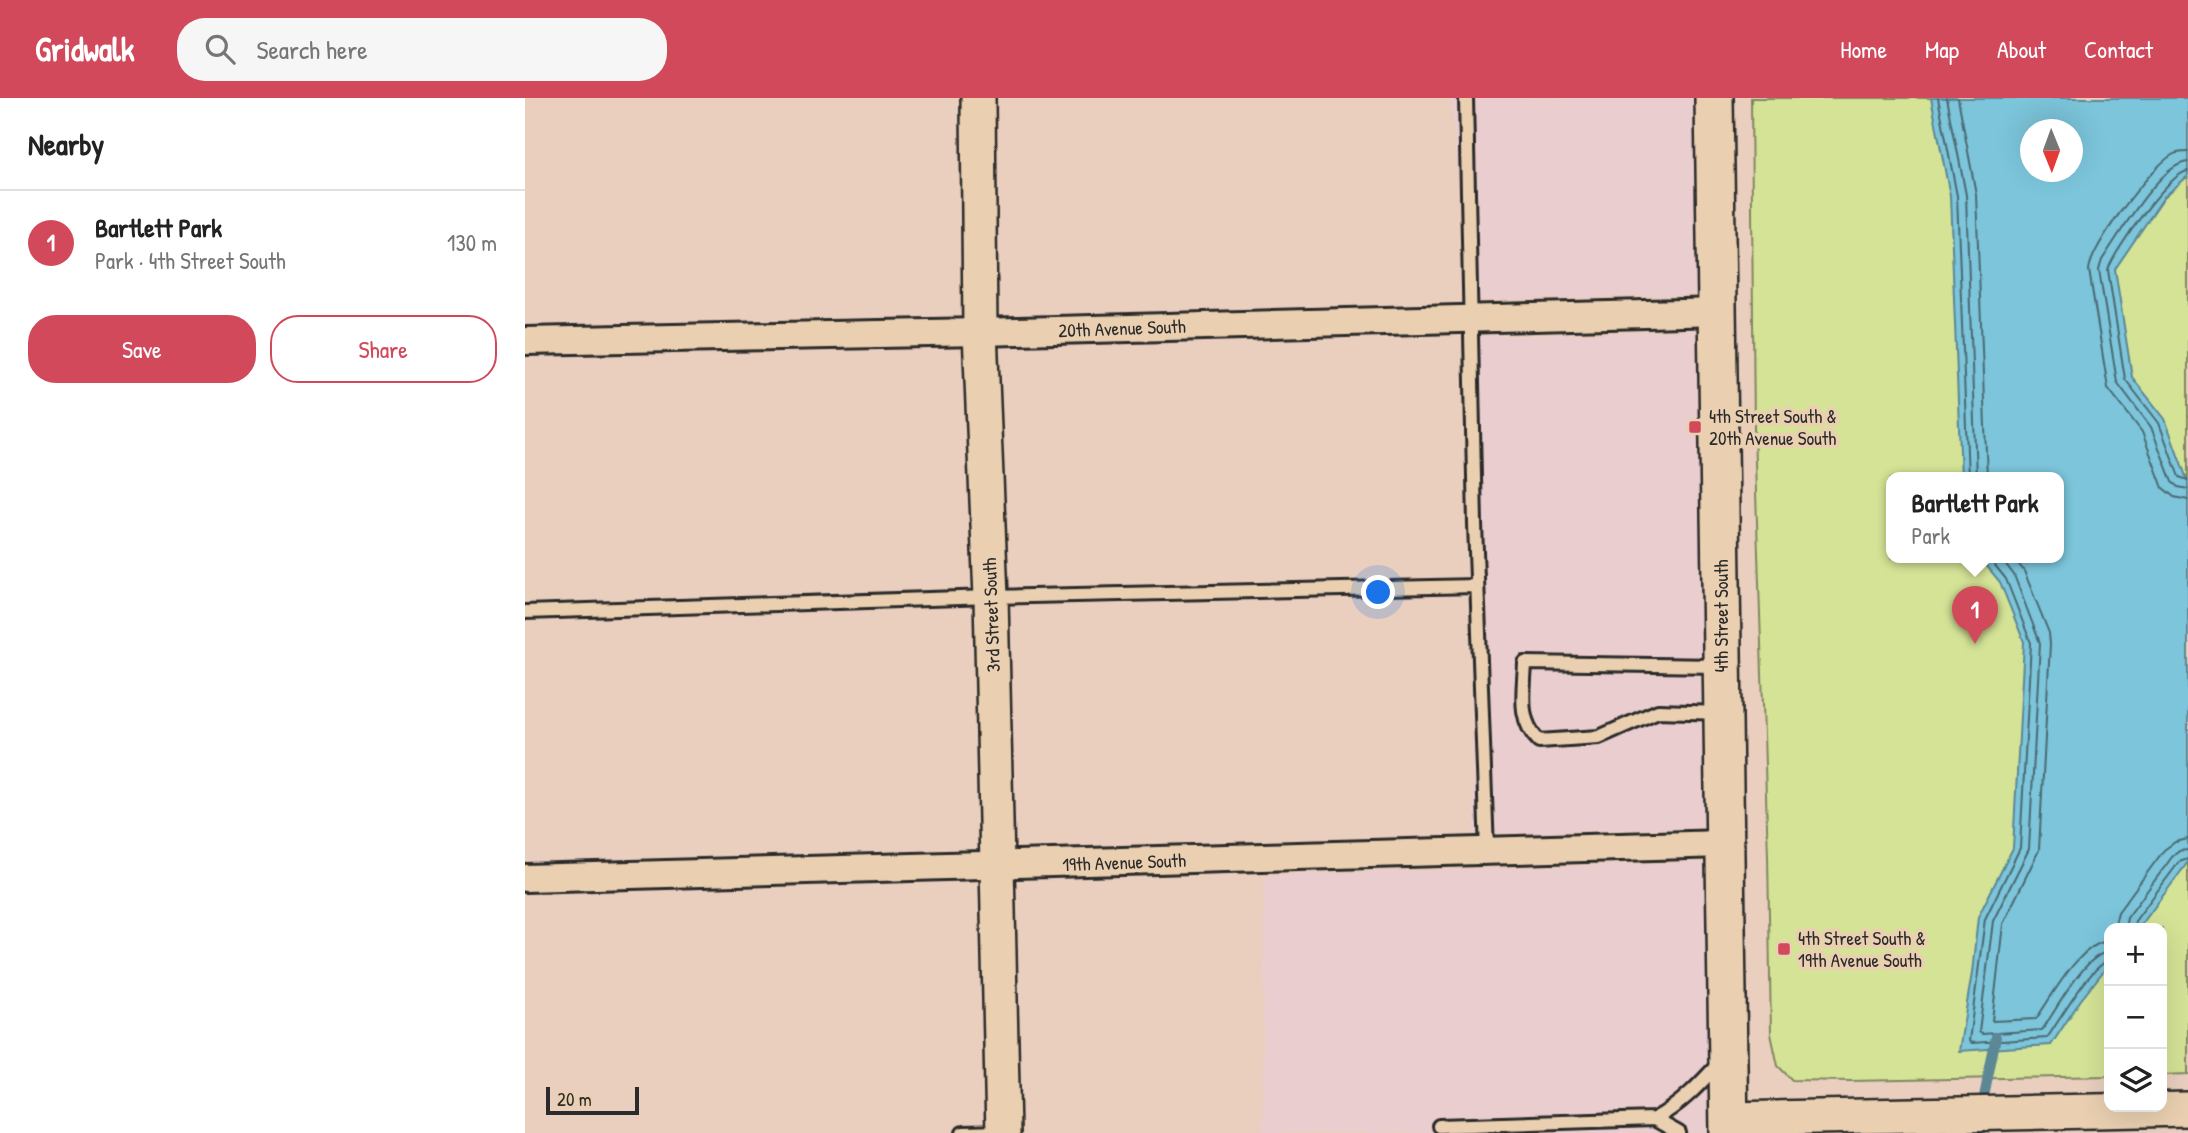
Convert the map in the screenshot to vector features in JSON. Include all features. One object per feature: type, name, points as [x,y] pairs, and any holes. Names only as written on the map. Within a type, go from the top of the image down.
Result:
[{"type":"main road","name":"4th Street South","points":[[1714,98],[1729,1126]]},
{"type":"street","name":"3rd Street South","points":[[978,98],[980,332],[999,866],[1003,1132]]},
{"type":"street","name":"20th Avenue South","points":[[525,341],[1719,312]]},
{"type":"street","name":"19th Avenue South","points":[[525,878],[1724,844]]},
{"type":"street","points":[[1729,1126],[1922,1115],[2072,1111],[2174,1117]]},
{"type":"lane","points":[[1466,98],[1487,851]]},
{"type":"lane","points":[[525,612],[991,597],[1478,586]]},
{"type":"lane","points":[[1722,666],[1525,663],[1524,719],[1529,732],[1539,741],[1599,737],[1658,710],[1722,713]]},
{"type":"lane","points":[[1654,1119],[1697,1087],[1728,1053]]},
{"type":"lane","points":[[1440,1126],[1654,1119],[1679,1133]]},
{"type":"lane","points":[[963,1133],[1003,1132]]},
{"type":"shaded area","points":[[1451,98],[1699,98],[1702,294],[1465,301],[1464,245]]},
{"type":"shaded area","points":[[1703,330],[1707,827],[1474,834],[1465,337]]},
{"type":"shaded area","points":[[1708,862],[1713,1133],[1263,1133],[1264,876]]},
{"type":"green space","points":[[1751,98],[2188,98],[2188,1074],[2167,1075],[2167,923],[2104,923],[2104,1076],[1792,1080],[1778,1066],[1771,1034],[1754,432]]},
{"type":"water","points":[[1931,98],[2188,98],[2188,176],[2164,197],[2115,269],[2132,377],[2165,419],[2188,482],[2188,862],[2143,923],[2104,923],[2104,970],[2051,1045],[1959,1051],[1978,917],[2013,848],[2024,642],[2000,582],[1984,563],[2064,563],[2064,472],[1961,472],[1950,196]]},
{"type":"waterway","points":[[1981,1133],[1980,1117],[1996,1037]]},
{"type":"place","name":"4th Street South & 20th Avenue South","points":[[1695,427]]},
{"type":"place","name":"Bartlett Park","points":[[1975,644]]},
{"type":"place","name":"4th Street South & 19th Avenue South","points":[[1784,949]]}]
